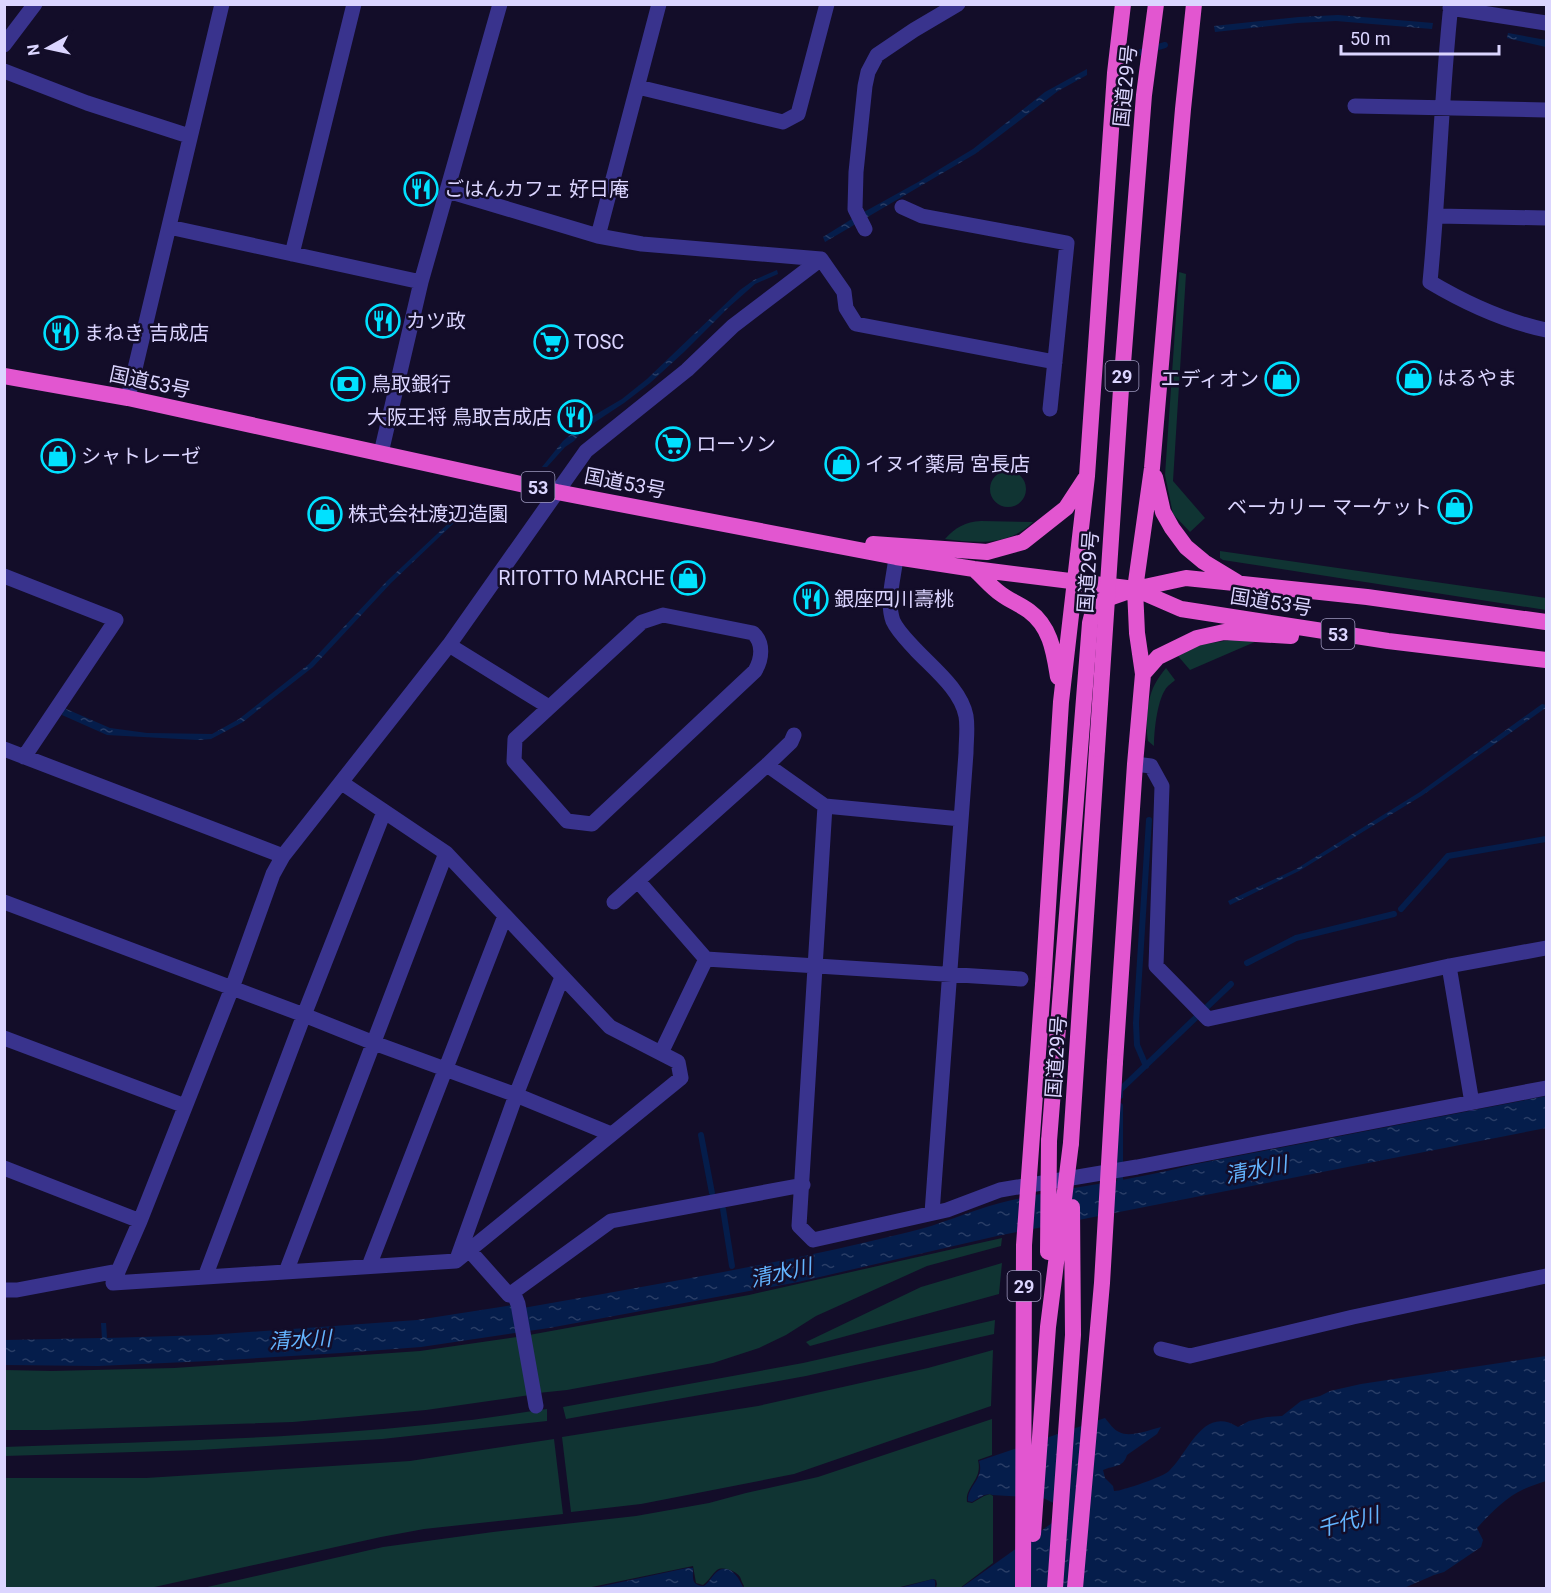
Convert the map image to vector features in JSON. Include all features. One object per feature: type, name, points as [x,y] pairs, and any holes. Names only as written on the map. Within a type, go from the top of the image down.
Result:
[{"type":"highway","points":[[1075,581],[1087,476],[1115,73],[1123,4]]},
{"type":"highway","name":"国道29号","points":[[1029,1588],[1048,1331],[1071,1143],[1120,389],[1144,95],[1156,4]]},
{"type":"highway","points":[[1075,1588],[1102,1283],[1135,764],[1143,674],[1137,633],[1135,589],[1152,468],[1194,4]]},
{"type":"highway","name":"国道53号","points":[[4,376],[128,398],[558,492],[896,557],[1135,589],[1181,609],[1388,642],[1546,660]]},
{"type":"highway","points":[[1152,468],[1163,512],[1186,547],[1204,562],[1240,584]]},
{"type":"highway","points":[[801,538],[987,552],[1023,542],[1031,537],[1066,508],[1087,476]]},
{"type":"highway","points":[[974,569],[1002,595],[1032,613],[1042,624],[1054,648],[1061,702]]},
{"type":"highway","name":"国道53号","points":[[1135,589],[1185,578],[1367,597],[1546,622]]},
{"type":"highway","name":"29","points":[[1023,1588],[1024,1245],[1061,702],[1075,581]]},
{"type":"highway","name":"29","points":[[1048,1331],[1050,1141],[1089,623],[1095,603],[1135,589]]},
{"type":"highway","points":[[1143,674],[1158,657],[1170,650],[1197,638],[1224,632],[1388,642]]},
{"type":"highway","name":"国道29号","points":[[1055,1588],[1073,1335],[1071,1143]]},
{"type":"street","points":[[4,45],[35,4]]},
{"type":"street","points":[[128,398],[222,4]]},
{"type":"street","points":[[292,254],[354,4]]},
{"type":"street","points":[[381,453],[422,282],[500,4]]},
{"type":"street","points":[[598,236],[659,4]]},
{"type":"street","points":[[638,87],[783,122],[798,114],[827,4]]},
{"type":"street","points":[[865,229],[855,210],[856,172],[868,72],[877,54],[958,4]]},
{"type":"street","points":[[1546,23],[1451,6],[1447,36],[1437,216],[1430,282],[1464,302],[1501,318],[1546,330]]},
{"type":"street","points":[[4,71],[87,104],[189,136]]},
{"type":"street","points":[[1355,106],[1546,110]]},
{"type":"street","points":[[448,191],[598,236],[642,244],[821,259]]},
{"type":"street","points":[[902,207],[922,216],[1067,243],[1050,409]]},
{"type":"street","points":[[1437,216],[1546,218]]},
{"type":"street","points":[[169,227],[422,282]]},
{"type":"street","points":[[821,259],[844,292],[846,308],[856,324],[1055,362]]},
{"type":"street","points":[[342,783],[446,853],[610,1027],[678,1062],[681,1078],[456,1261],[113,1283],[140,1221],[232,988],[273,874],[283,856],[449,645],[586,451],[687,370],[733,326],[821,259]]},
{"type":"street","points":[[896,557],[891,605],[894,622],[960,701],[965,714],[966,753],[932,1213]]},
{"type":"street","points":[[4,576],[116,620],[24,757]]},
{"type":"street","points":[[663,615],[738,629],[753,633],[758,638],[761,653],[755,671],[591,824],[567,821],[514,760],[515,739],[549,707],[642,622],[652,618],[663,615]]},
{"type":"street","points":[[449,645],[549,707]]},
{"type":"street","points":[[614,902],[767,765],[794,735]]},
{"type":"street","points":[[4,749],[283,856]]},
{"type":"street","points":[[1135,764],[1151,766],[1162,786],[1156,966],[1208,1019],[1449,966],[1546,948]]},
{"type":"street","points":[[767,765],[825,806],[961,819]]},
{"type":"street","points":[[825,806],[799,1226],[813,1240],[947,1210],[1000,1190],[1137,1167],[1546,1088]]},
{"type":"street","points":[[205,1277],[384,812]]},
{"type":"street","points":[[286,1272],[446,853]]},
{"type":"street","points":[[638,880],[706,959],[1021,979]]},
{"type":"street","points":[[4,902],[516,1095],[611,1134]]},
{"type":"street","points":[[369,1266],[505,916]]},
{"type":"street","points":[[661,1053],[706,959]]},
{"type":"street","points":[[1449,966],[1472,1103]]},
{"type":"street","points":[[456,1261],[516,1095],[562,978]]},
{"type":"street","points":[[4,1038],[185,1106]]},
{"type":"street","points":[[4,1168],[140,1221]]},
{"type":"street","points":[[515,1298],[611,1221],[803,1185]]},
{"type":"street","points":[[469,1250],[515,1298],[536,1406]]},
{"type":"street","points":[[4,1290],[16,1290],[118,1271]]},
{"type":"street","points":[[1161,1349],[1190,1356],[1353,1317],[1546,1276]]},
{"type":"green space","points":[[1179,272],[1186,274],[1173,481],[1205,518],[1190,532],[1173,514],[1165,475]]},
{"type":"green space","points":[[1008,471],[1021,476],[1026,489],[1021,502],[1008,507],[995,502],[990,489],[995,476]]},
{"type":"green space","points":[[981,521],[1033,522],[1024,530],[1003,539],[980,542],[945,539],[961,526]]},
{"type":"green space","points":[[1220,551],[1546,598],[1546,610],[1223,560],[1220,558]]},
{"type":"green space","points":[[1264,638],[1190,670],[1178,656],[1200,645]]},
{"type":"green space","points":[[1166,668],[1175,680],[1162,695],[1155,725],[1154,746],[1148,741],[1147,735],[1148,704],[1155,684]]},
{"type":"green space","points":[[1002,1238],[1001,1246],[927,1266],[816,1316],[786,1335],[759,1348],[713,1363],[567,1390],[538,1393],[529,1335],[749,1295]]},
{"type":"green space","points":[[1002,1263],[999,1294],[810,1346],[806,1342],[921,1287]]},
{"type":"green space","points":[[995,1320],[994,1334],[806,1376],[566,1419],[563,1407],[803,1363]]},
{"type":"green space","points":[[517,1337],[530,1395],[426,1410],[293,1422],[5,1430],[5,1370],[174,1368],[420,1351]]},
{"type":"green space","points":[[993,1350],[991,1406],[794,1474],[641,1504],[571,1512],[562,1437],[758,1406],[928,1368]]},
{"type":"green space","points":[[547,1409],[547,1421],[382,1439],[199,1450],[5,1456],[4,1447],[347,1432],[472,1420]]},
{"type":"green space","points":[[992,1419],[992,1455],[978,1460],[978,1473],[967,1496],[967,1502],[972,1503],[990,1494],[993,1496],[993,1563],[960,1588],[936,1588],[936,1580],[933,1579],[896,1588],[743,1588],[740,1577],[736,1573],[723,1569],[717,1570],[703,1585],[696,1583],[693,1566],[587,1588],[203,1588],[383,1547],[636,1516],[709,1503],[818,1477]]},
{"type":"green space","points":[[554,1439],[563,1514],[424,1529],[150,1588],[5,1588],[5,1478],[146,1478],[410,1461]]},
{"type":"water","points":[[1338,15],[1433,23],[1432,29],[1336,21],[1215,32],[1214,26],[1299,17]]},
{"type":"water","points":[[1508,33],[1546,40],[1546,47],[1507,38]]},
{"type":"water","points":[[1087,69],[1087,75],[1058,91],[975,154],[825,242],[823,237],[973,149],[1045,92]]},
{"type":"water","points":[[777,270],[778,274],[755,284],[729,307],[650,383],[583,430],[547,467],[542,467],[563,441],[593,416],[622,399],[647,379],[740,290],[754,280]]},
{"type":"water","points":[[470,503],[475,503],[391,583],[313,667],[243,722],[211,739],[107,735],[62,715],[64,708],[110,728],[147,733],[212,734],[239,719],[309,664],[387,581]]},
{"type":"water","points":[[1542,704],[1546,705],[1545,709],[1423,795],[1299,871],[1230,905],[1228,901],[1296,869],[1420,792]]},
{"type":"water","name":"清水川","points":[[1546,1096],[1546,1128],[997,1236],[798,1282],[549,1328],[421,1347],[341,1353],[98,1366],[5,1365],[5,1340],[102,1338],[101,1323],[106,1323],[107,1338],[208,1335],[417,1320],[513,1305],[523,1308],[822,1252],[921,1229],[988,1206],[1024,1197],[1143,1176]]},
{"type":"water","name":"千代川","points":[[1546,1356],[1546,1481],[1517,1492],[1487,1517],[1477,1528],[1483,1540],[1481,1547],[1444,1572],[1404,1588],[961,1588],[1052,1523],[1060,1506],[1043,1498],[990,1494],[972,1502],[968,1501],[970,1491],[980,1473],[979,1461],[1105,1418],[1115,1430],[1123,1434],[1140,1433],[1161,1427],[1157,1434],[1127,1455],[1121,1464],[1103,1470],[1105,1478],[1113,1486],[1114,1491],[1118,1491],[1169,1471],[1198,1434],[1206,1426],[1215,1422],[1226,1422],[1238,1427],[1249,1421],[1282,1416],[1301,1401],[1330,1391],[1361,1384]]},
{"type":"water","points":[[693,1568],[694,1581],[697,1584],[704,1586],[714,1574],[726,1569],[736,1576],[743,1587],[594,1588]]},
{"type":"water","points":[[933,1579],[935,1588],[900,1588]]},
{"type":"waterway","points":[[1138,53],[1165,45]]},
{"type":"waterway","points":[[1146,1066],[1137,1045],[1136,1023],[1149,820]]},
{"type":"waterway","points":[[1401,909],[1448,856],[1546,839]]},
{"type":"waterway","points":[[1247,963],[1296,938],[1394,914]]},
{"type":"waterway","points":[[1120,1096],[1120,1090],[1231,984]]},
{"type":"waterway","points":[[1120,1106],[1120,1189]]},
{"type":"waterway","points":[[701,1135],[712,1193]]},
{"type":"waterway","points":[[723,1209],[732,1266]]},
{"type":"place","name":"ごはんカフェ 好日庵","points":[[421,189]]},
{"type":"place","name":"カツ政","points":[[383,321]]},
{"type":"place","name":"まねき 吉成店","points":[[61,333]]},
{"type":"place","name":"TOSC","points":[[551,342]]},
{"type":"place","name":"はるやま","points":[[1414,378]]},
{"type":"place","name":"エディオン","points":[[1282,379]]},
{"type":"place","name":"鳥取銀行","points":[[348,384]]},
{"type":"place","name":"大阪王将 鳥取吉成店","points":[[575,417]]},
{"type":"place","name":"ローソン","points":[[673,444]]},
{"type":"place","name":"シャトレーゼ","points":[[58,456]]},
{"type":"place","name":"イヌイ薬局 宮長店","points":[[842,464]]},
{"type":"place","name":"ベーカリー マーケット","points":[[1455,507]]},
{"type":"place","name":"株式会社渡辺造園","points":[[325,514]]},
{"type":"place","name":"RITOTTO MARCHE","points":[[688,578]]},
{"type":"place","name":"銀座四川壽桃","points":[[811,599]]}]
